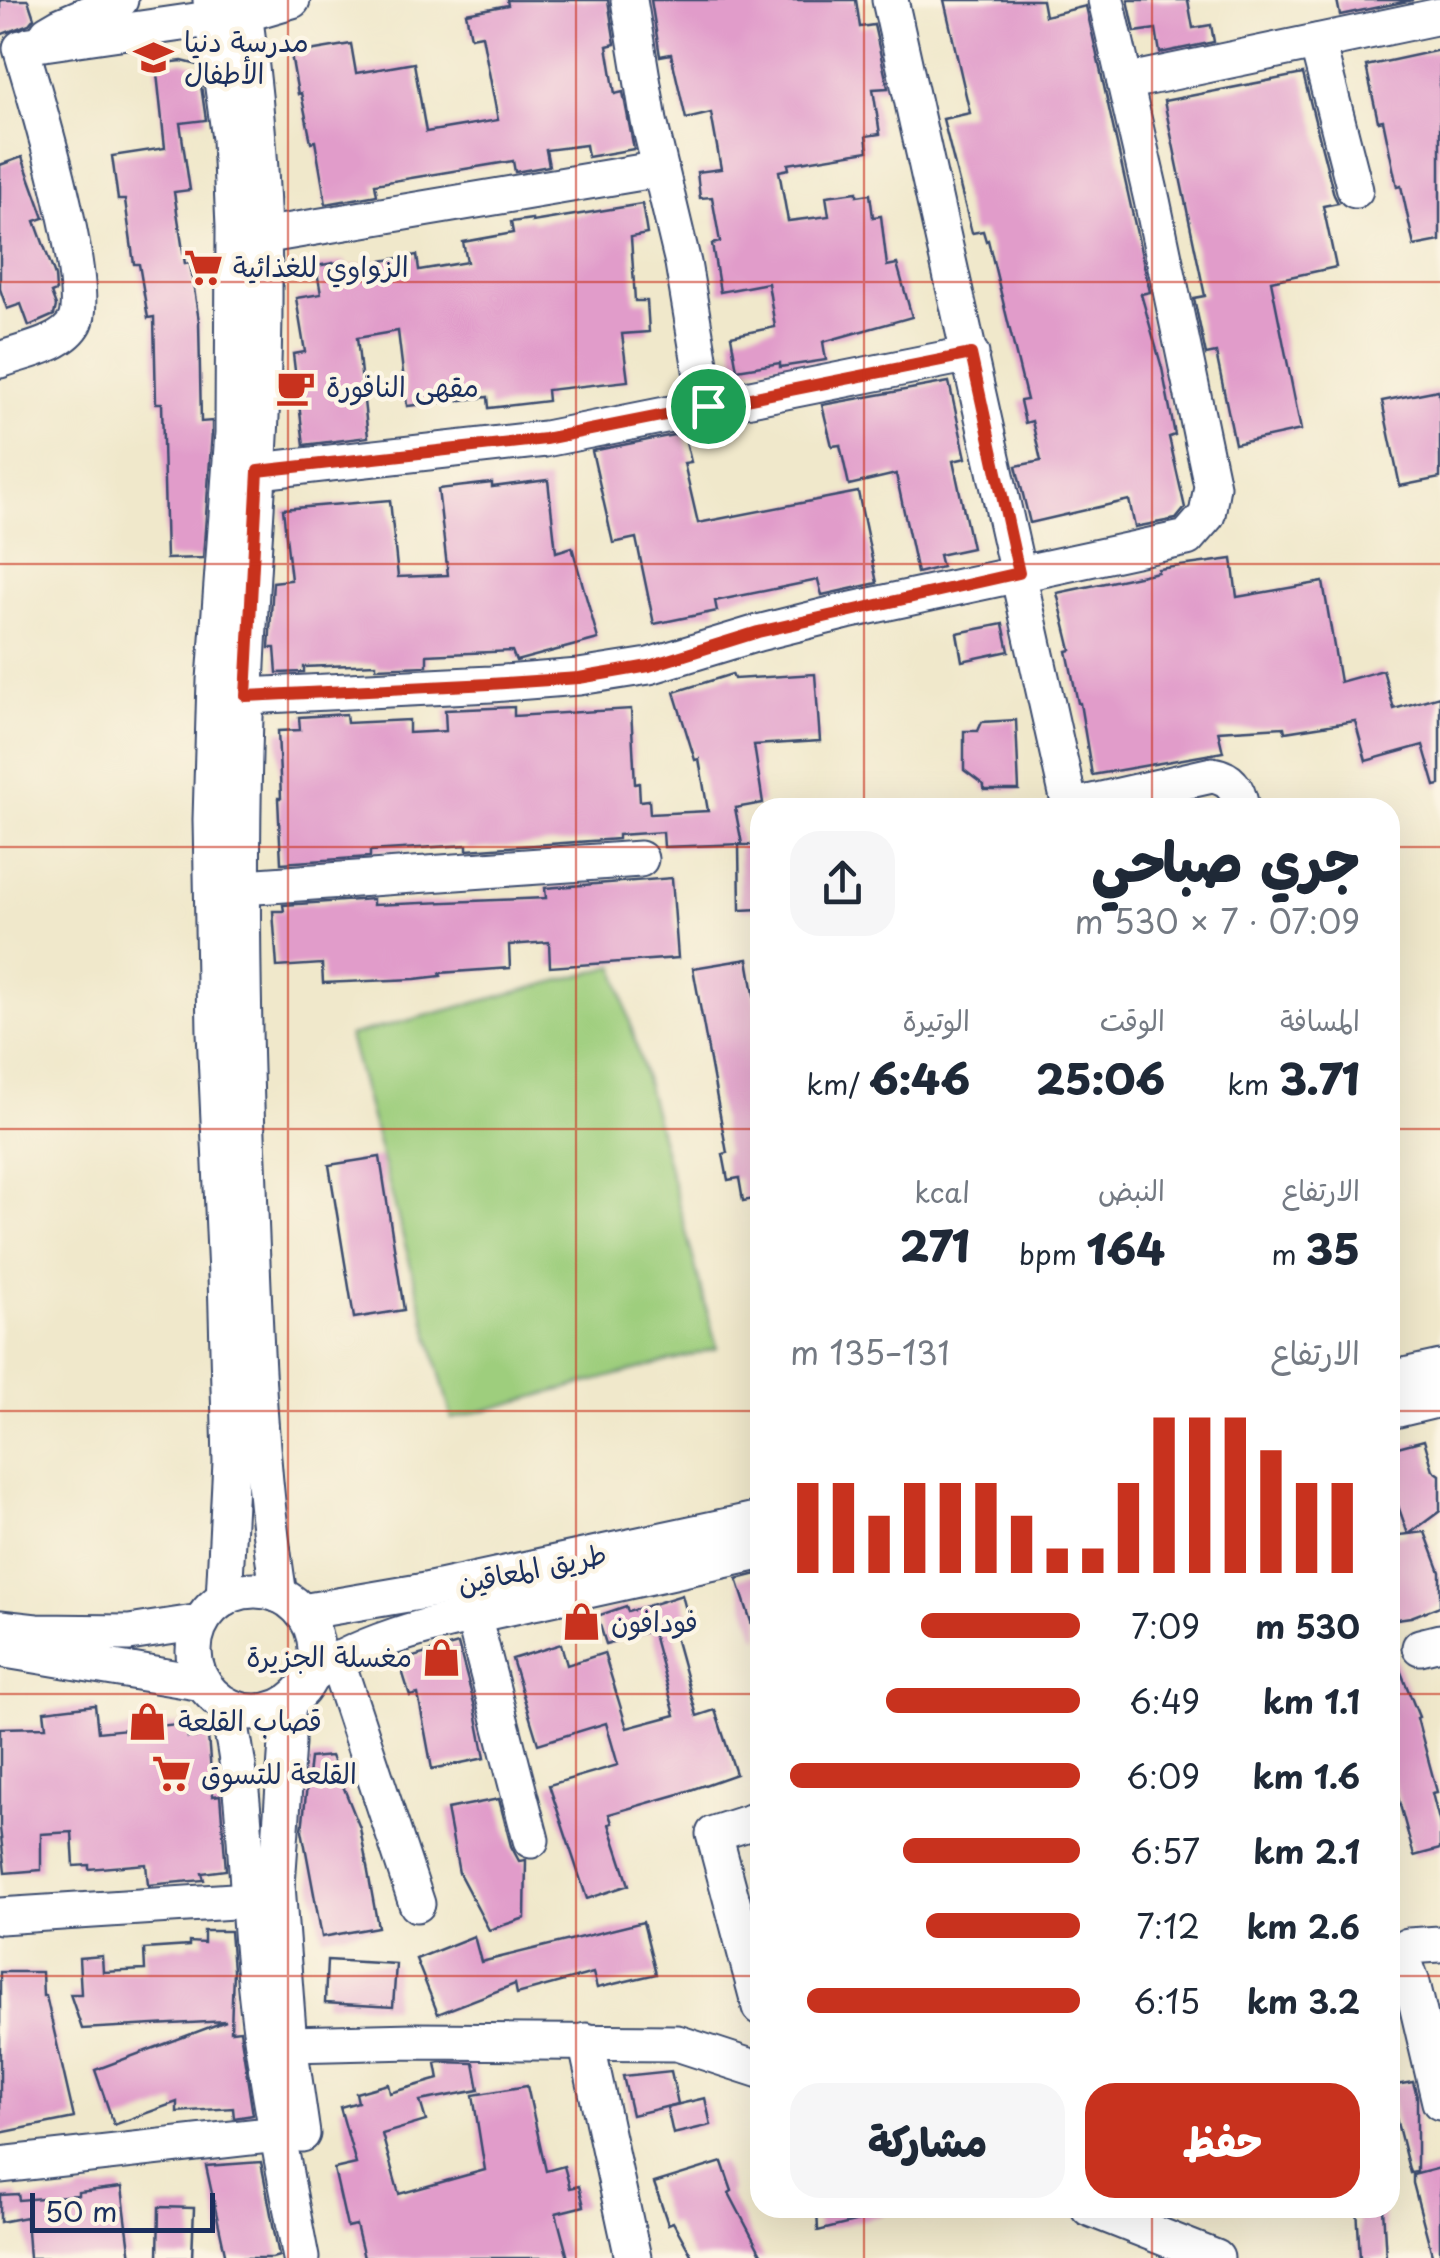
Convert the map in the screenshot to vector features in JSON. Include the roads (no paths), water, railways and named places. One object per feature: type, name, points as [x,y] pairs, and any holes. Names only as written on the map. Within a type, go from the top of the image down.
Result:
[{"type":"street","points":[[17,50],[117,0]]},
{"type":"street","points":[[17,50],[228,8],[292,0]]},
{"type":"street","points":[[629,0],[649,121],[682,263],[708,406]]},
{"type":"street","points":[[890,0],[971,354],[1065,798]]},
{"type":"street","points":[[246,696],[579,678],[649,666],[758,632],[1187,538],[1207,515],[1212,486],[1106,0]]},
{"type":"street","points":[[228,8],[249,46],[264,279],[246,696],[242,887],[246,1117],[256,1375],[268,1529],[290,1603]]},
{"type":"street","points":[[228,8],[234,227],[233,433],[214,680],[211,820],[231,1462],[213,1610],[196,1637],[194,1652],[196,1668],[214,1694],[236,1741],[257,1993],[301,2258]]},
{"type":"street","points":[[1125,82],[1440,16]]},
{"type":"street","points":[[1316,42],[1355,190]]},
{"type":"street","points":[[0,360],[66,333],[76,321],[78,310],[64,205],[40,112],[17,50]]},
{"type":"street","points":[[262,236],[660,169]]},
{"type":"street","points":[[258,471],[545,439],[971,354]]},
{"type":"street","points":[[1108,798],[1212,775],[1234,785],[1238,798]]},
{"type":"street","points":[[242,887],[640,859]]},
{"type":"street","points":[[1400,1376],[1440,1368]]},
{"type":"street","points":[[1400,1409],[1440,1400]]},
{"type":"street","name":"طريق المعاقين","points":[[290,1603],[426,1591],[750,1521]]},
{"type":"street","name":"طريق المعاقين","points":[[324,1667],[406,1633],[473,1615],[750,1554]]},
{"type":"street","points":[[0,1628],[129,1632],[213,1610],[241,1592],[260,1590],[290,1603],[311,1626],[316,1658],[324,1667],[417,1904]]},
{"type":"street","points":[[473,1615],[531,1840]]},
{"type":"street","points":[[0,1649],[214,1694],[246,1712],[287,1704],[324,1667]]},
{"type":"street","points":[[287,1704],[277,1885],[289,2044],[322,2258]]},
{"type":"street","points":[[750,1822],[714,1834],[750,1969]]},
{"type":"street","points":[[0,1916],[249,1900]]},
{"type":"street","points":[[1440,1944],[1408,1946],[1402,1958],[1412,1983],[1440,2102]]},
{"type":"street","points":[[289,2044],[414,2040],[677,2042],[750,2067]]},
{"type":"street","points":[[586,2040],[633,2258]]},
{"type":"street","points":[[0,2164],[278,2134]]},
{"type":"street","points":[[1115,2218],[1216,2258]]},
{"type":"place","name":"مدرسة دنيا الأطفال","points":[[154,58]]},
{"type":"place","name":"الزواوي للغذائية","points":[[203,267]]},
{"type":"place","name":"مقهى النافورة","points":[[296,387]]},
{"type":"place","name":"فودافون","points":[[581,1622]]},
{"type":"place","name":"مغسلة الجزيرة","points":[[442,1657]]},
{"type":"place","name":"قصاب القلعة","points":[[148,1721]]},
{"type":"place","name":"القلعة للتسوق","points":[[171,1774]]}]
